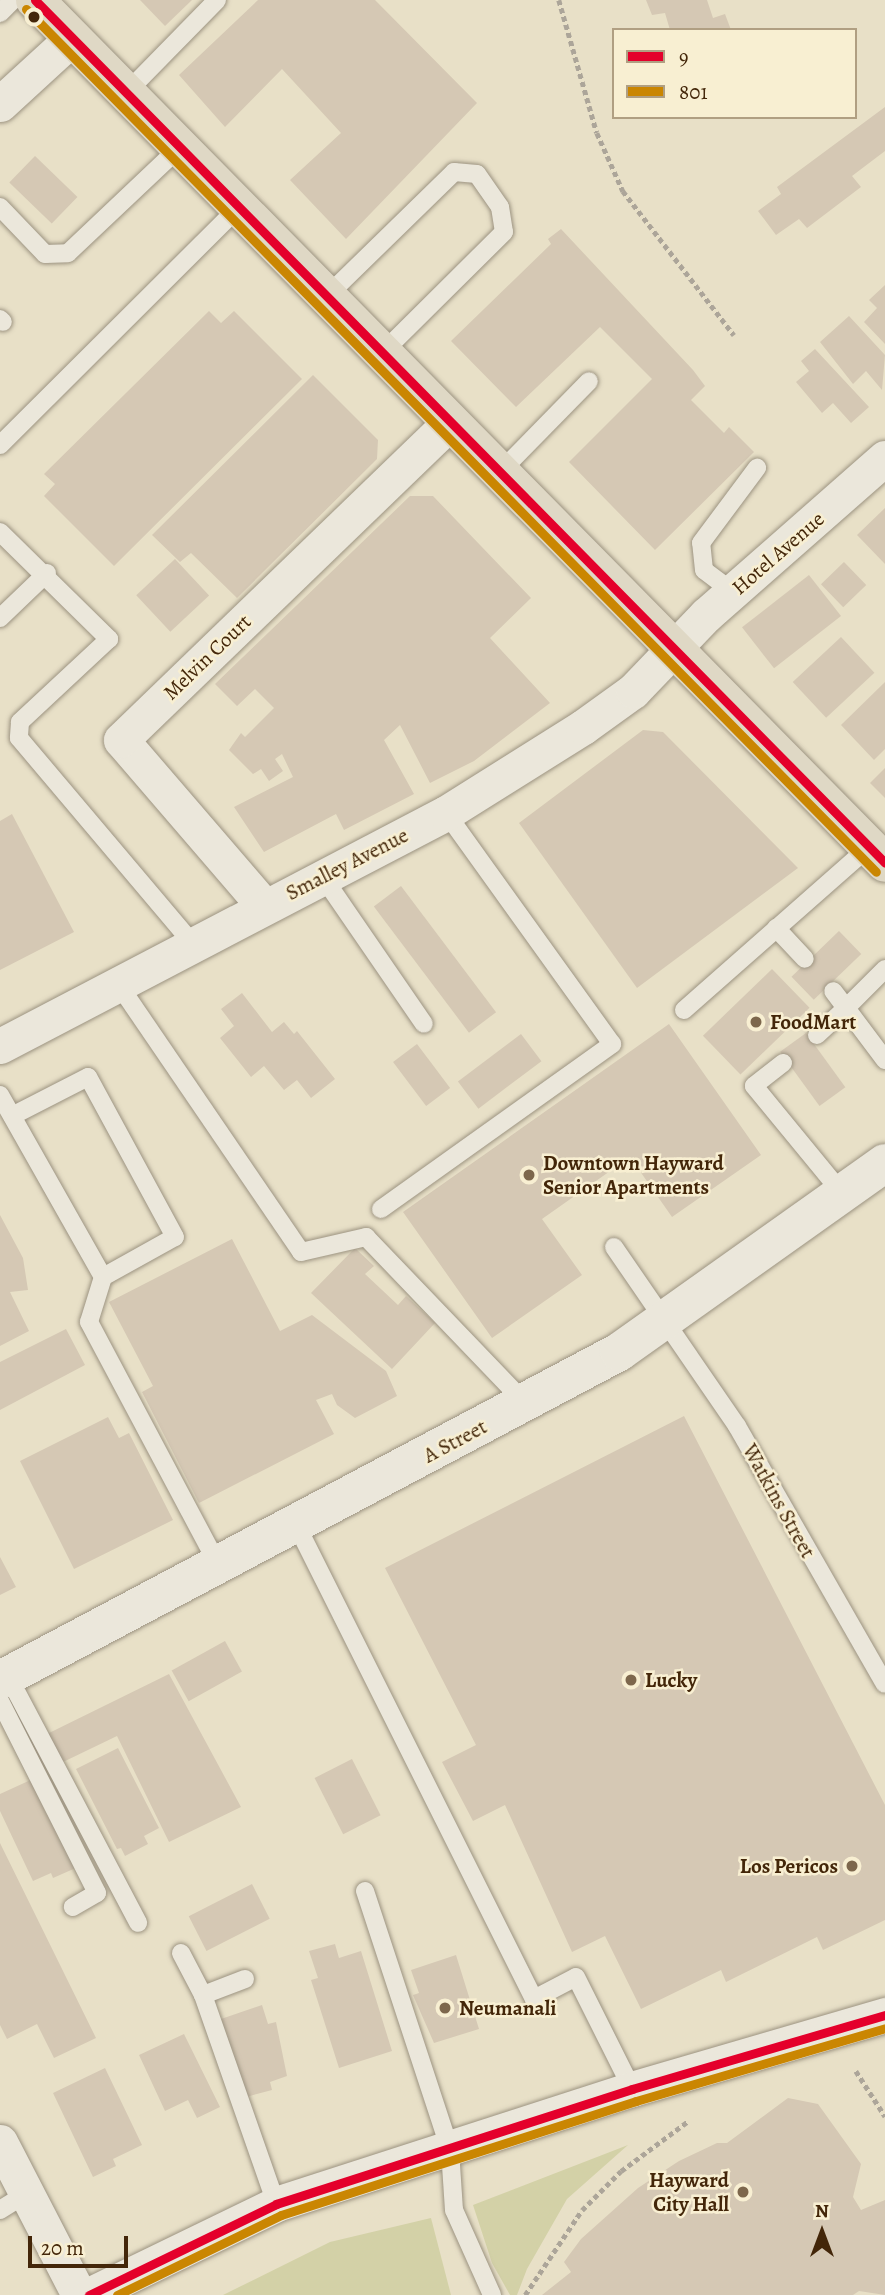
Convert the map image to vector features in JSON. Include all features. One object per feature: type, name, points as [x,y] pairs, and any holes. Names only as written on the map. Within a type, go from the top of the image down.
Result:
[{"type":"main road","points":[[35,0],[877,855]]},
{"type":"main road","name":"A Street","points":[[3,1686],[219,1566],[525,1403],[666,1322],[885,1163]]},
{"type":"street","points":[[0,104],[73,37]]},
{"type":"street","name":"Melvin Court","points":[[264,906],[121,740],[450,422]]},
{"type":"street","name":"Hotel Avenue","points":[[673,649],[733,592],[885,458]]},
{"type":"street","name":"Smalley Avenue","points":[[0,1046],[446,813],[626,697],[673,649]]},
{"type":"street","points":[[89,2295],[276,2204],[450,2150],[632,2089],[885,2015]]},
{"type":"street","points":[[0,2142],[13,2202],[79,2295]]},
{"type":"lane","points":[[0,13],[13,0]]},
{"type":"lane","points":[[126,93],[217,0]]},
{"type":"lane","points":[[0,207],[45,254],[68,253],[179,148]]},
{"type":"lane","points":[[326,297],[454,172],[477,174],[500,207],[504,232],[382,354]]},
{"type":"lane","points":[[0,445],[238,208]]},
{"type":"lane","points":[[500,472],[589,381]]},
{"type":"lane","points":[[733,592],[704,570],[701,543],[757,468]]},
{"type":"lane","points":[[0,532],[47,573],[109,639],[20,722],[19,738],[193,944]]},
{"type":"lane","points":[[0,618],[47,573]]},
{"type":"lane","points":[[381,1209],[525,1116],[612,1044],[446,813]]},
{"type":"lane","points":[[684,1010],[776,928],[877,855]]},
{"type":"lane","points":[[323,877],[424,1024]]},
{"type":"lane","points":[[776,928],[805,959]]},
{"type":"lane","points":[[817,1035],[885,969]]},
{"type":"lane","points":[[119,985],[301,1252],[366,1237],[525,1403]]},
{"type":"lane","points":[[833,991],[885,1060]]},
{"type":"lane","points":[[783,1063],[754,1086],[842,1193]]},
{"type":"lane","points":[[12,1116],[88,1077],[175,1237],[103,1277],[89,1322],[219,1566]]},
{"type":"lane","points":[[0,1095],[103,1277]]},
{"type":"lane","name":"Watkins Street","points":[[614,1247],[737,1426],[885,1684]]},
{"type":"lane","points":[[297,1526],[534,1999],[576,1977],[632,2089]]},
{"type":"lane","points":[[3,1686],[97,1893],[73,1907]]},
{"type":"lane","points":[[3,1686],[138,1923]]},
{"type":"lane","points":[[365,1891],[450,2150],[450,2195],[492,2295]]},
{"type":"lane","points":[[181,1953],[203,1995],[276,2204]]},
{"type":"lane","points":[[203,1995],[245,1979]]},
{"type":"path","points":[[559,0],[597,133],[623,191],[734,335]]},
{"type":"path","points":[[856,2071],[885,2116]]},
{"type":"path","points":[[525,2295],[582,2210],[621,2172],[687,2122]]},
{"type":"shaded area","points":[[628,2145],[567,2199],[527,2269],[517,2295],[510,2295],[492,2263],[473,2205]]},
{"type":"shaded area","points":[[431,2218],[451,2295],[223,2295],[330,2242]]},
{"type":"building","points":[[140,0],[192,0],[165,26]]},
{"type":"building","points":[[258,0],[375,0],[477,103],[346,239],[290,180],[341,133],[282,69],[225,127],[179,75]]},
{"type":"building","points":[[646,0],[707,0],[713,18],[725,14],[730,28],[669,28],[665,13],[652,15]]},
{"type":"building","points":[[885,107],[885,151],[852,176],[861,187],[807,228],[799,219],[776,235],[758,211],[781,194],[777,187]]},
{"type":"building","points":[[35,156],[77,197],[52,224],[9,183]]},
{"type":"building","points":[[561,229],[693,370],[705,386],[691,400],[724,433],[729,427],[754,452],[655,550],[569,462],[652,379],[600,327],[516,407],[451,341],[551,244],[548,239]]},
{"type":"building","points":[[885,285],[885,344],[864,322],[877,308],[869,300]]},
{"type":"building","points":[[209,311],[221,323],[234,311],[302,379],[114,566],[44,496],[55,484],[44,474]]},
{"type":"building","points":[[849,316],[885,355],[882,390],[866,371],[853,384],[820,342]]},
{"type":"building","points":[[815,349],[869,407],[851,423],[833,403],[822,413],[796,382],[809,371],[801,361]]},
{"type":"building","points":[[313,375],[378,440],[377,459],[237,598],[191,553],[180,562],[152,535]]},
{"type":"building","points":[[410,496],[433,496],[531,598],[490,638],[550,703],[474,761],[430,783],[400,725],[384,740],[414,794],[344,830],[336,814],[264,852],[234,807],[293,777],[282,754],[275,759],[283,771],[269,781],[261,769],[253,774],[229,750],[241,733],[245,737],[274,708],[255,689],[237,706],[215,684]]},
{"type":"building","points":[[885,508],[885,564],[857,535]]},
{"type":"building","points":[[175,559],[209,596],[170,632],[136,595]]},
{"type":"building","points":[[844,562],[866,585],[843,607],[821,584]]},
{"type":"building","points":[[809,575],[841,616],[774,668],[742,627]]},
{"type":"building","points":[[841,637],[874,673],[826,718],[793,682]]},
{"type":"building","points":[[885,682],[885,749],[874,760],[841,725]]},
{"type":"building","points":[[643,730],[663,732],[798,868],[637,988],[519,823]]},
{"type":"building","points":[[885,768],[885,798],[870,783]]},
{"type":"building","points":[[12,814],[74,932],[0,970],[0,821]]},
{"type":"building","points":[[401,886],[496,1012],[469,1033],[374,906]]},
{"type":"building","points":[[839,931],[861,954],[814,1000],[792,977]]},
{"type":"building","name":"FoodMart","points":[[772,969],[810,1008],[740,1075],[703,1036]]},
{"type":"building","points":[[242,993],[272,1032],[284,1022],[294,1034],[297,1031],[335,1079],[311,1098],[297,1080],[284,1090],[264,1066],[251,1077],[220,1038],[234,1026],[221,1009]]},
{"type":"building","name":"Downtown Hayward Senior Apartments","points":[[669,1024],[761,1155],[672,1217],[630,1157],[542,1219],[582,1275],[492,1338],[403,1212]]},
{"type":"building","points":[[806,1033],[845,1087],[819,1106],[780,1052]]},
{"type":"building","points":[[521,1034],[541,1061],[478,1109],[458,1082]]},
{"type":"building","points":[[417,1044],[450,1088],[426,1106],[393,1062]]},
{"type":"building","points":[[0,1215],[23,1258],[28,1290],[10,1292],[29,1331],[0,1346]]},
{"type":"building","points":[[232,1239],[280,1331],[312,1315],[386,1371],[397,1396],[355,1418],[337,1405],[332,1394],[316,1400],[334,1434],[199,1503],[142,1392],[153,1386],[109,1302]]},
{"type":"building","points":[[355,1248],[374,1266],[365,1274],[398,1305],[406,1296],[435,1323],[392,1369],[311,1293]]},
{"type":"building","points":[[66,1329],[85,1365],[0,1410],[0,1362]]},
{"type":"building","name":"Lucky","points":[[684,1416],[885,1805],[885,1920],[823,1950],[817,1937],[726,1982],[721,1970],[641,2009],[605,1936],[572,1952],[505,1805],[473,1821],[442,1762],[476,1745],[385,1568]]},
{"type":"building","points":[[108,1417],[119,1438],[129,1433],[173,1520],[74,1569],[20,1461]]},
{"type":"building","points":[[0,1557],[16,1587],[0,1595]]},
{"type":"building","points":[[225,1641],[242,1672],[189,1701],[172,1671]]},
{"type":"building","points":[[169,1674],[241,1807],[169,1842],[117,1736],[61,1763],[47,1734]]},
{"type":"building","points":[[118,1748],[159,1828],[144,1836],[148,1844],[125,1856],[121,1848],[117,1849],[76,1769]]},
{"type":"building","points":[[352,1759],[381,1815],[343,1834],[315,1778]]},
{"type":"building","points":[[35,1778],[78,1867],[53,1878],[51,1873],[33,1881],[0,1811],[0,1794]]},
{"type":"building","points":[[0,1843],[96,2038],[54,2058],[37,2024],[7,2039],[0,2025]]},
{"type":"building","points":[[252,1884],[270,1919],[206,1951],[189,1916]]},
{"type":"building","points":[[335,1944],[339,1958],[361,1951],[392,2051],[339,2068],[311,1980],[318,1978],[309,1951]]},
{"type":"building","name":"Neumanali","points":[[456,1955],[479,2029],[434,2043],[413,1995],[419,1993],[411,1970]]},
{"type":"building","points":[[262,2005],[268,2024],[276,2022],[287,2076],[270,2082],[272,2090],[246,2097],[221,2019]]},
{"type":"building","points":[[184,2034],[220,2107],[197,2118],[188,2100],[165,2111],[139,2055]]},
{"type":"building","points":[[105,2068],[142,2145],[113,2159],[116,2166],[93,2177],[53,2093]]},
{"type":"building","name":"Hayward City Hall","points":[[788,2098],[818,2104],[861,2164],[853,2197],[861,2210],[885,2200],[885,2295],[859,2291],[853,2295],[542,2295],[571,2272],[564,2262],[581,2239],[638,2188],[679,2161],[717,2143],[727,2143]]},
{"type":"transit line","name":"9","points":[[35,0],[885,863]]},
{"type":"transit line","name":"801","points":[[26,9],[876,872]]},
{"type":"transit line","name":"9","points":[[89,2295],[276,2204],[632,2089],[885,2015]]},
{"type":"transit line","name":"801","points":[[117,2295],[281,2215],[636,2101],[885,2028]]},
{"type":"place","name":"FoodMart","points":[[756,1022]]},
{"type":"place","name":"Downtown Hayward Senior Apartments","points":[[529,1175]]},
{"type":"place","name":"Lucky","points":[[631,1680]]},
{"type":"place","name":"Los Pericos","points":[[852,1866]]},
{"type":"place","name":"Neumanali","points":[[445,2008]]},
{"type":"place","name":"Hayward City Hall","points":[[743,2192]]}]
